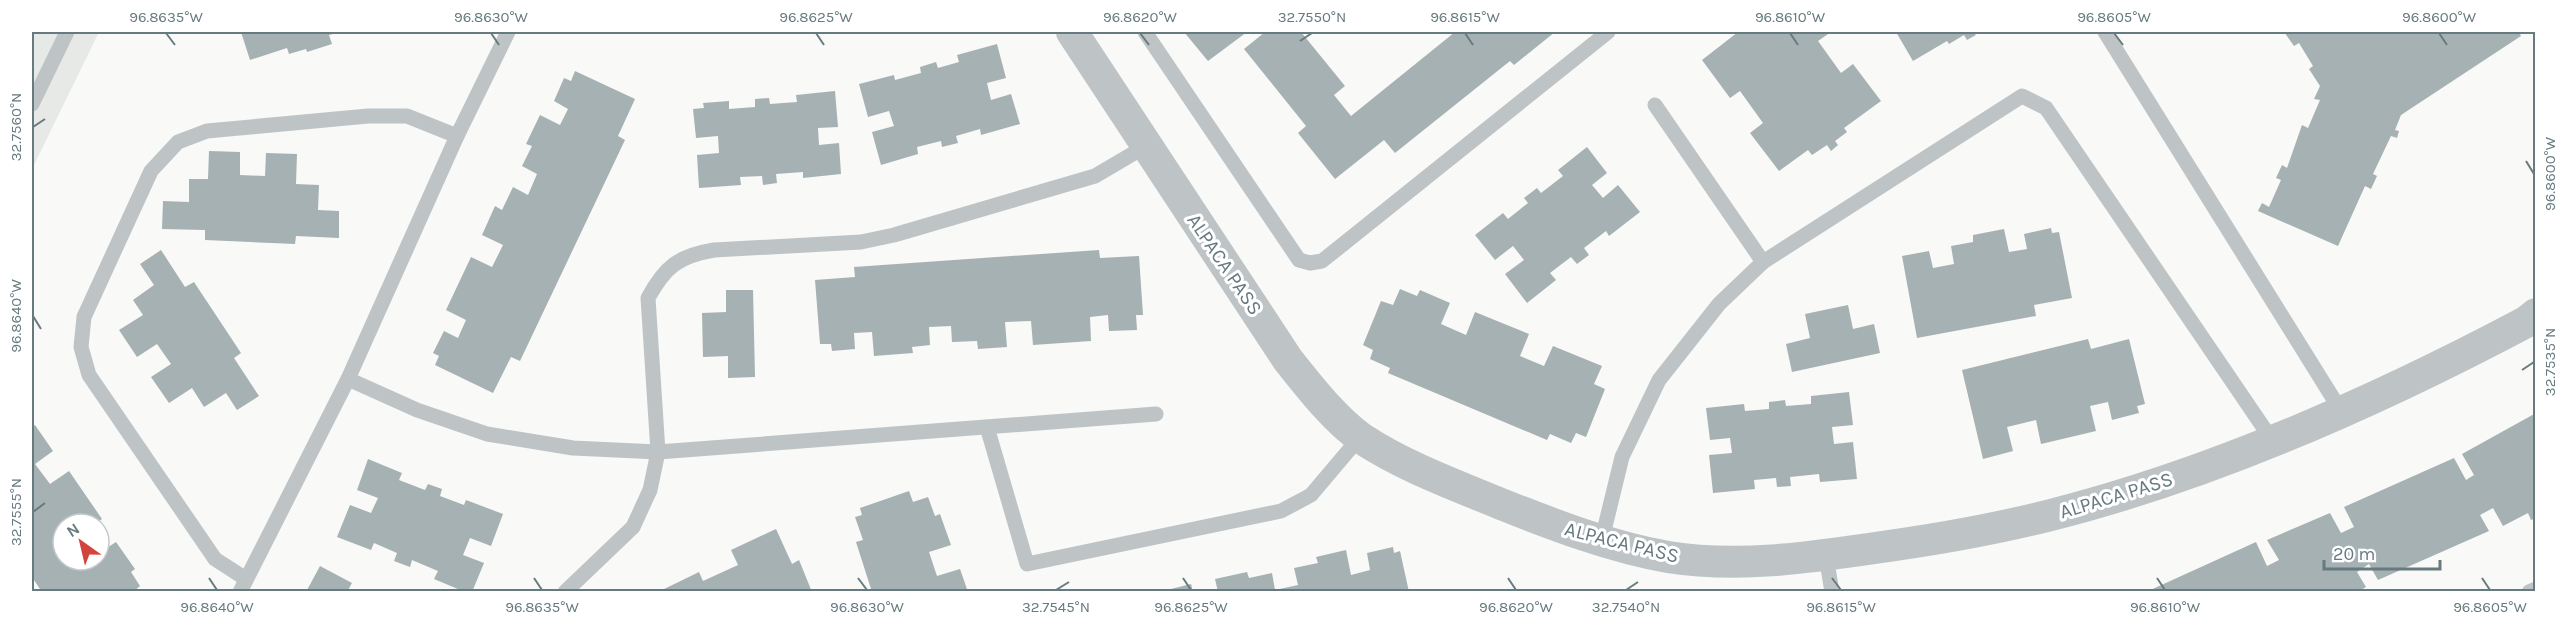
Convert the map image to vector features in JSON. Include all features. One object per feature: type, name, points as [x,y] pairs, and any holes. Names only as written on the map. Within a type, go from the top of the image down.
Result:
[{"type":"street","name":"ALPACA PASS","points":[[1072,32],[1288,360],[1319,399],[1360,437],[1437,478],[1551,524],[1668,557],[1754,563],[1826,556],[1938,539],[2048,516],[2168,480],[2272,440],[2451,362],[2526,322],[2535,314]]},
{"type":"lane","points":[[32,104],[67,32]]},
{"type":"lane","points":[[457,136],[407,116],[368,116],[207,131],[178,142],[151,171],[84,317],[81,347],[89,375],[215,560],[243,585],[348,379],[457,136],[508,32]]},
{"type":"lane","points":[[1146,32],[1299,260],[1310,263],[1322,261],[1608,32]]},
{"type":"lane","points":[[2105,32],[2341,411]]},
{"type":"lane","points":[[1602,539],[1622,457],[1659,380],[1719,304],[1763,262],[2022,96],[2046,108],[2272,440]]},
{"type":"lane","points":[[1655,105],[1763,262]]},
{"type":"lane","points":[[565,591],[633,527],[650,490],[658,452],[648,298],[660,276],[674,264],[695,253],[714,250],[861,242],[894,235],[1095,176],[1146,146]]},
{"type":"lane","points":[[348,379],[417,410],[487,434],[573,448],[658,452],[1156,414]]},
{"type":"lane","points":[[987,427],[1027,564],[1281,511],[1311,495],[1360,437]]},
{"type":"lane","points":[[1826,556],[1832,591]]},
{"type":"lane","points":[[2529,591],[2535,589]]},
{"type":"shaded area","points":[[32,32],[99,32],[32,169]]},
{"type":"building","points":[[241,32],[340,32],[329,35],[332,44],[307,52],[306,49],[289,54],[287,48],[250,60]]},
{"type":"building","points":[[1184,32],[1247,32],[1208,61]]},
{"type":"building","points":[[1265,32],[1301,32],[1345,86],[1334,95],[1351,116],[1455,32],[1555,32],[1514,65],[1510,61],[1395,153],[1384,140],[1335,179],[1298,133],[1306,126],[1244,49]]},
{"type":"building","points":[[1738,32],[1831,32],[1818,41],[1841,73],[1853,64],[1881,101],[1844,128],[1847,132],[1835,141],[1838,145],[1831,151],[1827,145],[1812,155],[1808,150],[1779,171],[1750,133],[1763,123],[1740,91],[1730,98],[1702,60]]},
{"type":"building","points":[[1896,32],[1973,32],[1976,35],[1967,40],[1964,35],[1949,44],[1947,41],[1913,61]]},
{"type":"building","points":[[2284,32],[2519,32],[2521,36],[2401,115],[2395,130],[2399,131],[2397,138],[2391,136],[2373,174],[2377,176],[2371,189],[2365,186],[2338,246],[2258,211],[2262,203],[2269,207],[2281,180],[2276,178],[2282,165],[2287,168],[2302,125],[2308,128],[2320,100],[2314,99],[2320,86],[2309,69],[2313,66],[2299,43],[2294,46]]},
{"type":"building","points":[[997,44],[1006,78],[987,83],[991,100],[1011,94],[1020,124],[981,135],[980,129],[956,136],[958,143],[942,147],[941,141],[917,147],[918,154],[881,165],[872,132],[894,126],[889,111],[868,117],[859,84],[894,75],[895,80],[921,73],[920,67],[936,62],[938,68],[959,62],[957,55]]},
{"type":"building","points":[[575,71],[635,99],[618,136],[625,140],[520,361],[511,357],[493,393],[435,365],[439,356],[433,353],[444,331],[458,338],[466,320],[446,310],[471,257],[492,267],[503,245],[482,235],[495,206],[502,210],[513,187],[528,195],[537,174],[522,166],[532,146],[526,144],[540,115],[560,125],[568,109],[554,101],[564,78],[571,81]]},
{"type":"building","points":[[835,91],[838,127],[818,128],[819,145],[839,143],[841,174],[803,178],[803,172],[776,174],[777,183],[763,185],[762,176],[740,177],[741,185],[699,188],[697,155],[719,153],[718,136],[696,138],[693,109],[704,108],[703,103],[729,101],[729,109],[755,107],[755,99],[769,98],[770,104],[797,102],[796,95]]},
{"type":"building","points":[[1587,147],[1607,173],[1592,185],[1603,198],[1618,185],[1640,212],[1609,236],[1606,231],[1584,248],[1589,255],[1577,264],[1571,257],[1550,273],[1556,280],[1527,303],[1505,274],[1524,260],[1513,246],[1495,260],[1475,235],[1503,213],[1508,219],[1528,203],[1524,198],[1537,188],[1541,193],[1563,176],[1558,170]]},
{"type":"building","points":[[209,151],[240,152],[240,175],[265,176],[266,153],[297,154],[296,184],[319,185],[318,210],[339,211],[339,238],[296,236],[295,244],[205,240],[205,230],[162,229],[163,201],[189,202],[189,179],[208,179]]},
{"type":"building","points":[[2051,228],[2052,233],[2059,232],[2072,298],[2034,305],[2036,316],[1917,338],[1902,256],[1929,251],[1933,268],[1954,264],[1951,246],[1973,242],[1973,235],[2004,229],[2009,252],[2027,249],[2024,234]]},
{"type":"building","points":[[161,250],[185,287],[194,282],[241,353],[234,358],[259,396],[237,410],[226,393],[204,407],[192,388],[169,403],[151,377],[171,364],[157,344],[137,357],[119,330],[143,315],[133,300],[154,285],[140,264]]},
{"type":"building","points":[[1099,250],[1100,258],[1139,256],[1143,315],[1136,315],[1137,330],[1109,331],[1108,315],[1090,317],[1091,341],[1033,345],[1031,321],[1005,322],[1007,347],[978,349],[977,341],[952,342],[951,326],[929,327],[930,345],[912,347],[913,353],[874,356],[872,332],[854,333],[855,349],[832,351],[831,344],[820,344],[815,280],[855,277],[854,267]]},
{"type":"building","points":[[1400,289],[1417,296],[1420,290],[1450,303],[1441,324],[1466,335],[1475,312],[1529,334],[1520,356],[1544,366],[1553,346],[1602,366],[1594,384],[1605,389],[1586,437],[1576,433],[1571,443],[1550,434],[1547,440],[1388,373],[1390,368],[1370,359],[1373,350],[1363,345],[1381,301],[1393,305]]},
{"type":"building","points":[[726,290],[753,290],[755,377],[728,378],[728,356],[703,357],[702,313],[726,312]]},
{"type":"building","points":[[1848,305],[1853,329],[1874,324],[1880,353],[1792,372],[1786,344],[1810,338],[1805,314]]},
{"type":"building","points":[[2088,339],[2091,349],[2129,339],[2145,404],[2137,406],[2139,413],[2112,420],[2108,402],[2090,406],[2096,431],[2041,444],[2036,420],[2007,427],[2013,451],[1983,459],[1962,370]]},
{"type":"building","points":[[1849,392],[1853,425],[1832,427],[1834,444],[1853,442],[1857,479],[1820,482],[1819,474],[1790,477],[1791,486],[1777,487],[1776,478],[1754,480],[1755,489],[1713,493],[1709,455],[1732,453],[1730,438],[1710,440],[1706,408],[1744,404],[1745,411],[1769,409],[1769,402],[1785,400],[1786,406],[1811,404],[1811,396]]},
{"type":"building","points":[[2536,413],[2536,518],[2531,520],[2528,513],[2503,526],[2493,508],[2480,515],[2489,531],[2378,580],[2369,564],[2357,572],[2366,587],[2357,592],[2146,592],[2256,542],[2267,566],[2279,560],[2267,540],[2330,513],[2341,533],[2354,527],[2344,507],[2454,458],[2466,480],[2474,475],[2462,454]]},
{"type":"building","points":[[35,425],[53,451],[35,464],[50,484],[69,471],[97,512],[51,512],[51,572],[111,572],[111,545],[116,542],[135,569],[131,572],[140,586],[133,592],[42,592],[32,577],[32,427]]},
{"type":"building","points":[[368,459],[402,473],[399,480],[425,490],[428,484],[442,489],[440,496],[464,505],[466,500],[503,514],[491,546],[470,538],[463,555],[484,563],[472,592],[465,592],[434,579],[438,571],[412,560],[410,567],[394,561],[397,553],[374,543],[371,550],[337,537],[350,505],[371,513],[378,498],[357,490]]},
{"type":"building","points":[[909,491],[913,502],[928,497],[935,516],[940,514],[951,545],[929,552],[937,576],[960,569],[968,592],[872,592],[856,542],[863,540],[855,517],[862,515],[860,508]]},
{"type":"building","points":[[776,529],[792,564],[799,560],[812,592],[658,592],[699,572],[703,581],[738,565],[731,550]]},
{"type":"building","points":[[1393,547],[1394,553],[1400,551],[1409,592],[1218,592],[1215,579],[1247,572],[1249,578],[1272,573],[1275,590],[1298,585],[1294,568],[1318,563],[1316,557],[1346,550],[1351,575],[1370,570],[1367,553]]},
{"type":"building","points":[[320,566],[352,583],[347,592],[306,592]]},
{"type":"building","points":[[1191,584],[1193,592],[1163,592],[1163,591]]}]
